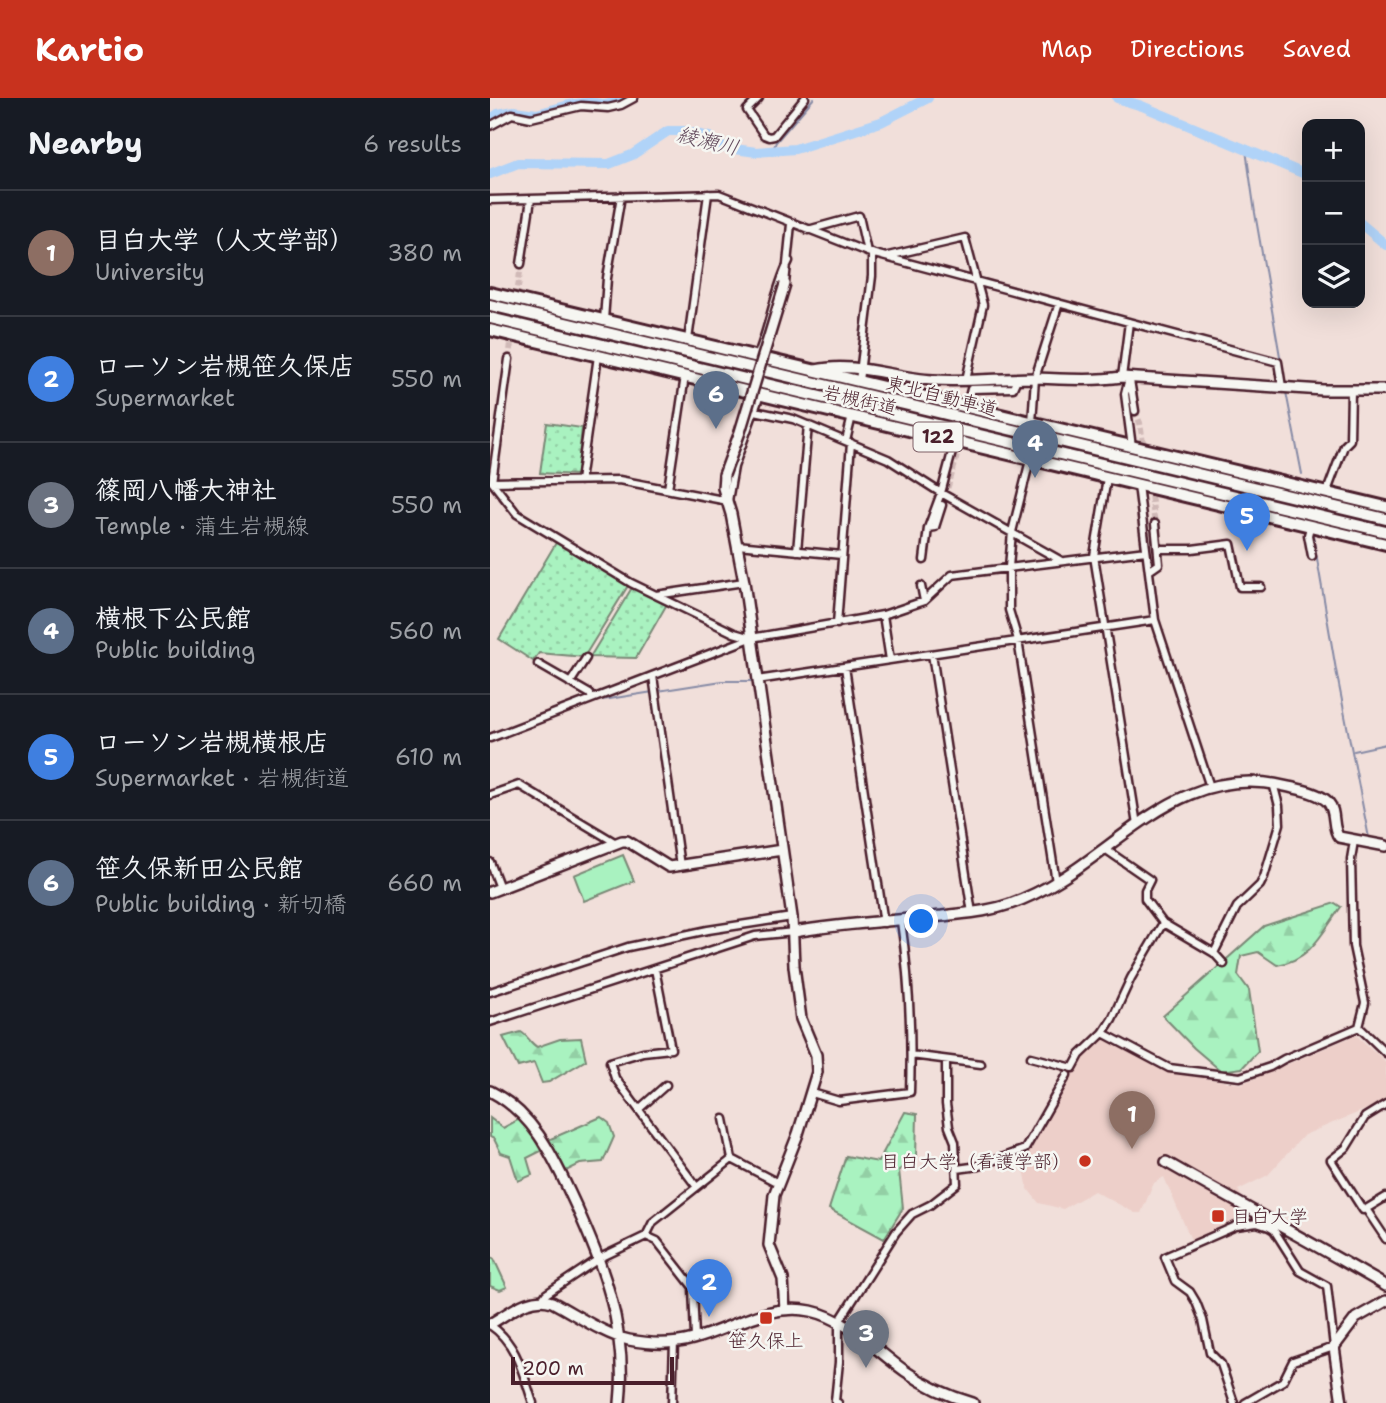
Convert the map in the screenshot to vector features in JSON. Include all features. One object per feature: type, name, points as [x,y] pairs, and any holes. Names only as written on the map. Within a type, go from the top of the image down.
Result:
[{"type":"highway","name":"岩槻街道","points":[[490,293],[813,371],[861,375],[1032,423],[1386,507]]},
{"type":"highway","name":"東北自動車道","points":[[490,306],[1386,519]]},
{"type":"highway","name":"東北自動車道","points":[[490,318],[1386,532]]},
{"type":"highway","name":"岩槻街道","points":[[490,330],[1386,544]]},
{"type":"street","points":[[490,126],[512,114],[531,118],[581,106],[608,108],[619,101],[634,98]]},
{"type":"street","points":[[759,98],[747,110],[764,135],[769,137],[774,135],[805,98]]},
{"type":"street","points":[[688,340],[708,194]]},
{"type":"street","points":[[490,201],[719,194],[869,252],[1278,362],[1282,387]]},
{"type":"street","points":[[604,320],[607,278],[621,196]]},
{"type":"street","points":[[521,264],[531,199]]},
{"type":"street","points":[[808,230],[859,216],[873,276],[861,375],[932,380],[1126,378],[1386,390]]},
{"type":"street","points":[[785,1310],[783,1279],[769,1245],[778,1183],[812,1093],[817,1072],[816,1055],[801,1019],[794,966],[794,932],[744,583],[723,488],[724,475],[740,432],[785,284],[791,224]]},
{"type":"street","points":[[886,257],[965,238],[983,305],[966,380]]},
{"type":"street","points":[[757,357],[781,276],[789,261]]},
{"type":"street","points":[[1032,423],[1035,379],[1059,303]]},
{"type":"street","points":[[1129,322],[1125,394],[1132,447]]},
{"type":"street","points":[[580,481],[598,356]]},
{"type":"street","points":[[509,359],[491,481],[517,514],[631,583],[734,633],[751,638]]},
{"type":"street","points":[[668,489],[685,376]]},
{"type":"street","points":[[1126,378],[1135,411]]},
{"type":"street","points":[[969,397],[971,389],[1013,388],[1017,379]]},
{"type":"street","points":[[1326,494],[1344,446],[1350,440],[1351,390]]},
{"type":"street","points":[[728,501],[734,467],[760,394]]},
{"type":"street","points":[[755,411],[793,419],[888,459],[941,493],[1060,560]]},
{"type":"street","points":[[837,624],[852,416]]},
{"type":"street","points":[[797,551],[808,425]]},
{"type":"street","points":[[924,560],[928,528],[955,441]]},
{"type":"street","points":[[1030,460],[1012,532],[1009,610],[1018,640],[1056,882]]},
{"type":"street","points":[[1107,478],[1094,556],[1137,825]]},
{"type":"street","points":[[491,481],[618,480],[728,501]]},
{"type":"street","points":[[1138,485],[1155,620],[1210,788]]},
{"type":"street","points":[[928,528],[934,527],[942,505]]},
{"type":"street","points":[[1149,571],[1159,564],[1155,524]]},
{"type":"street","points":[[1310,527],[1308,535],[1312,556]]},
{"type":"street","points":[[1158,549],[1192,549],[1231,544],[1240,587],[1261,587]]},
{"type":"street","points":[[737,545],[842,555]]},
{"type":"street","points":[[490,737],[751,638],[883,615],[924,601],[953,575],[1146,551]]},
{"type":"street","points":[[656,595],[744,583]]},
{"type":"street","points":[[921,586],[924,601]]},
{"type":"street","points":[[883,615],[890,660]]},
{"type":"street","points":[[757,680],[1155,620]]},
{"type":"street","points":[[932,654],[972,913]]},
{"type":"street","points":[[570,683],[586,658]]},
{"type":"street","points":[[538,664],[590,694],[592,699]]},
{"type":"street","points":[[845,667],[884,923]]},
{"type":"street","points":[[653,676],[681,866]]},
{"type":"street","points":[[490,1023],[755,936],[990,910],[1029,897],[1105,849],[1160,808],[1210,788],[1256,782],[1273,783],[1313,794],[1326,800],[1331,806],[1339,837],[1386,846]]},
{"type":"street","points":[[1214,953],[1237,907],[1260,885],[1264,877],[1279,824],[1279,806],[1273,783]]},
{"type":"street","points":[[490,795],[519,785],[617,843]]},
{"type":"street","points":[[490,892],[627,841],[669,867],[782,850]]},
{"type":"street","points":[[1354,841],[1351,859],[1353,946],[1365,1003],[1359,1027]]},
{"type":"street","points":[[1105,849],[1117,859],[1132,865],[1150,880],[1145,899],[1163,923],[1214,953],[1224,964]]},
{"type":"street","points":[[490,862],[500,888]]},
{"type":"street","points":[[490,992],[628,947],[708,930],[792,917]]},
{"type":"street","points":[[812,1093],[839,1101],[910,1092],[908,973],[901,921]]},
{"type":"street","points":[[1031,1057],[1073,1068],[1080,1055],[1103,1033],[1163,923]]},
{"type":"street","points":[[655,968],[671,1049],[643,1052],[610,1062],[615,1078],[696,1186]]},
{"type":"street","points":[[1103,1033],[1169,1069],[1240,1077],[1270,1067],[1359,1027]]},
{"type":"street","points":[[1359,1027],[1386,1053]]},
{"type":"street","points":[[911,1055],[981,1064]]},
{"type":"street","points":[[838,1403],[835,1401],[839,1322],[896,1232],[912,1214],[930,1205],[957,1184],[955,1142],[949,1127],[946,1104],[946,1061]]},
{"type":"street","points":[[957,1169],[979,1166],[1025,1149],[1067,1075]]},
{"type":"street","points":[[639,1109],[666,1085]]},
{"type":"street","points":[[490,1091],[521,1111],[539,1134],[556,1162],[600,1258],[614,1303],[620,1337],[620,1403]]},
{"type":"street","points":[[1386,1104],[1365,1117],[1346,1148],[1331,1160],[1363,1210],[1366,1209],[1386,1239]]},
{"type":"street","points":[[724,1119],[732,1158],[778,1183]]},
{"type":"street","points":[[542,1300],[546,1294],[600,1258],[646,1236],[653,1222],[732,1158]]},
{"type":"street","points":[[1166,1162],[1271,1224],[1386,1286]]},
{"type":"street","points":[[1366,1209],[1386,1197]]},
{"type":"street","points":[[1271,1224],[1300,1271],[1327,1286],[1342,1403]]},
{"type":"street","points":[[1234,1403],[1221,1364],[1210,1353],[1196,1302],[1189,1292],[1175,1281],[1165,1257],[1236,1226],[1271,1224]]},
{"type":"street","points":[[646,1236],[657,1241],[693,1287],[695,1338]]},
{"type":"street","points":[[533,1403],[512,1347],[502,1334],[490,1325],[525,1304],[542,1300],[552,1302],[620,1337],[652,1342],[695,1338],[767,1313],[785,1310],[813,1312],[839,1322],[943,1398],[972,1403]]},
{"type":"street","points":[[1245,1403],[1283,1381],[1293,1361],[1334,1347],[1356,1318],[1386,1301]]},
{"type":"street","points":[[672,1403],[674,1342]]},
{"type":"shaded area","points":[[1356,1035],[1386,1062],[1386,1101],[1304,1135],[1268,1175],[1238,1190],[1251,1214],[1191,1240],[1164,1177],[1154,1183],[1141,1213],[1135,1213],[1094,1191],[1063,1209],[1039,1203],[1028,1189],[1022,1160],[1079,1063],[1102,1038],[1172,1073],[1241,1084]]},
{"type":"green space","points":[[547,423],[582,428],[577,475],[540,473]]},
{"type":"green space","points":[[557,541],[629,584],[584,657],[539,653],[533,661],[499,639]]},
{"type":"green space","points":[[633,586],[667,604],[636,658],[590,657]]},
{"type":"green space","points":[[623,855],[634,881],[584,901],[574,875]]},
{"type":"green space","points":[[1335,903],[1341,907],[1315,944],[1299,957],[1277,965],[1258,952],[1241,956],[1238,975],[1249,990],[1258,1051],[1242,1068],[1221,1071],[1163,1016],[1264,926]]},
{"type":"green space","points":[[521,1032],[537,1047],[560,1039],[581,1038],[586,1060],[549,1082],[542,1083],[534,1063],[518,1067],[503,1037]]},
{"type":"green space","points":[[905,1112],[917,1114],[916,1158],[899,1170],[903,1208],[884,1239],[829,1209],[846,1156],[878,1162]]},
{"type":"green space","points":[[523,1117],[541,1151],[527,1158],[532,1175],[518,1181],[510,1156],[501,1153],[494,1139],[490,1137],[490,1118],[503,1128]]},
{"type":"green space","points":[[601,1117],[609,1123],[614,1137],[603,1162],[580,1164],[562,1173],[548,1140]]},
{"type":"green space","points":[[490,1256],[507,1287],[500,1290],[490,1286]]},
{"type":"waterway","points":[[490,120],[498,114],[514,111],[537,114],[569,105],[590,102],[606,105],[627,98]]},
{"type":"waterway","points":[[772,152],[776,142],[814,98]]},
{"type":"waterway","name":"綾瀬川","points":[[490,174],[518,163],[609,164],[632,155],[668,131],[684,131],[710,137],[714,146],[756,152],[795,149],[881,122],[928,98]]},
{"type":"waterway","name":"綾瀬川","points":[[1117,98],[1302,173]]},
{"type":"waterway","points":[[1246,150],[1281,362]]},
{"type":"waterway","name":"綾瀬川","points":[[1365,227],[1386,245]]},
{"type":"waterway","points":[[1286,392],[1302,474]]},
{"type":"waterway","points":[[1313,535],[1369,838]]},
{"type":"waterway","points":[[1053,638],[1075,635]]},
{"type":"waterway","points":[[960,652],[1003,646]]},
{"type":"waterway","points":[[908,660],[920,659]]},
{"type":"waterway","points":[[658,691],[722,681],[753,681]]},
{"type":"waterway","points":[[596,701],[653,692]]},
{"type":"waterway","points":[[1354,751],[1386,744]]},
{"type":"tunnel","points":[[509,359],[521,264]]},
{"type":"tunnel","points":[[942,505],[955,464],[969,397]]},
{"type":"tunnel","points":[[1135,411],[1144,449]]},
{"type":"tunnel","points":[[1150,488],[1155,524]]},
{"type":"place","name":"笹久保新田公民館","points":[[716,429]]},
{"type":"place","name":"横根下公民館","points":[[1035,478]]},
{"type":"place","name":"ローソン岩槻横根店","points":[[1247,551]]},
{"type":"place","name":"目白大学（人文学部）","points":[[1132,1149]]},
{"type":"place","name":"目白大学（看護学部）","points":[[1085,1161]]},
{"type":"place","name":"目白大学","points":[[1218,1216]]},
{"type":"place","name":"ローソン岩槻笹久保店","points":[[709,1317]]},
{"type":"place","name":"笹久保上","points":[[766,1318]]},
{"type":"place","name":"篠岡八幡大神社","points":[[866,1368]]}]
